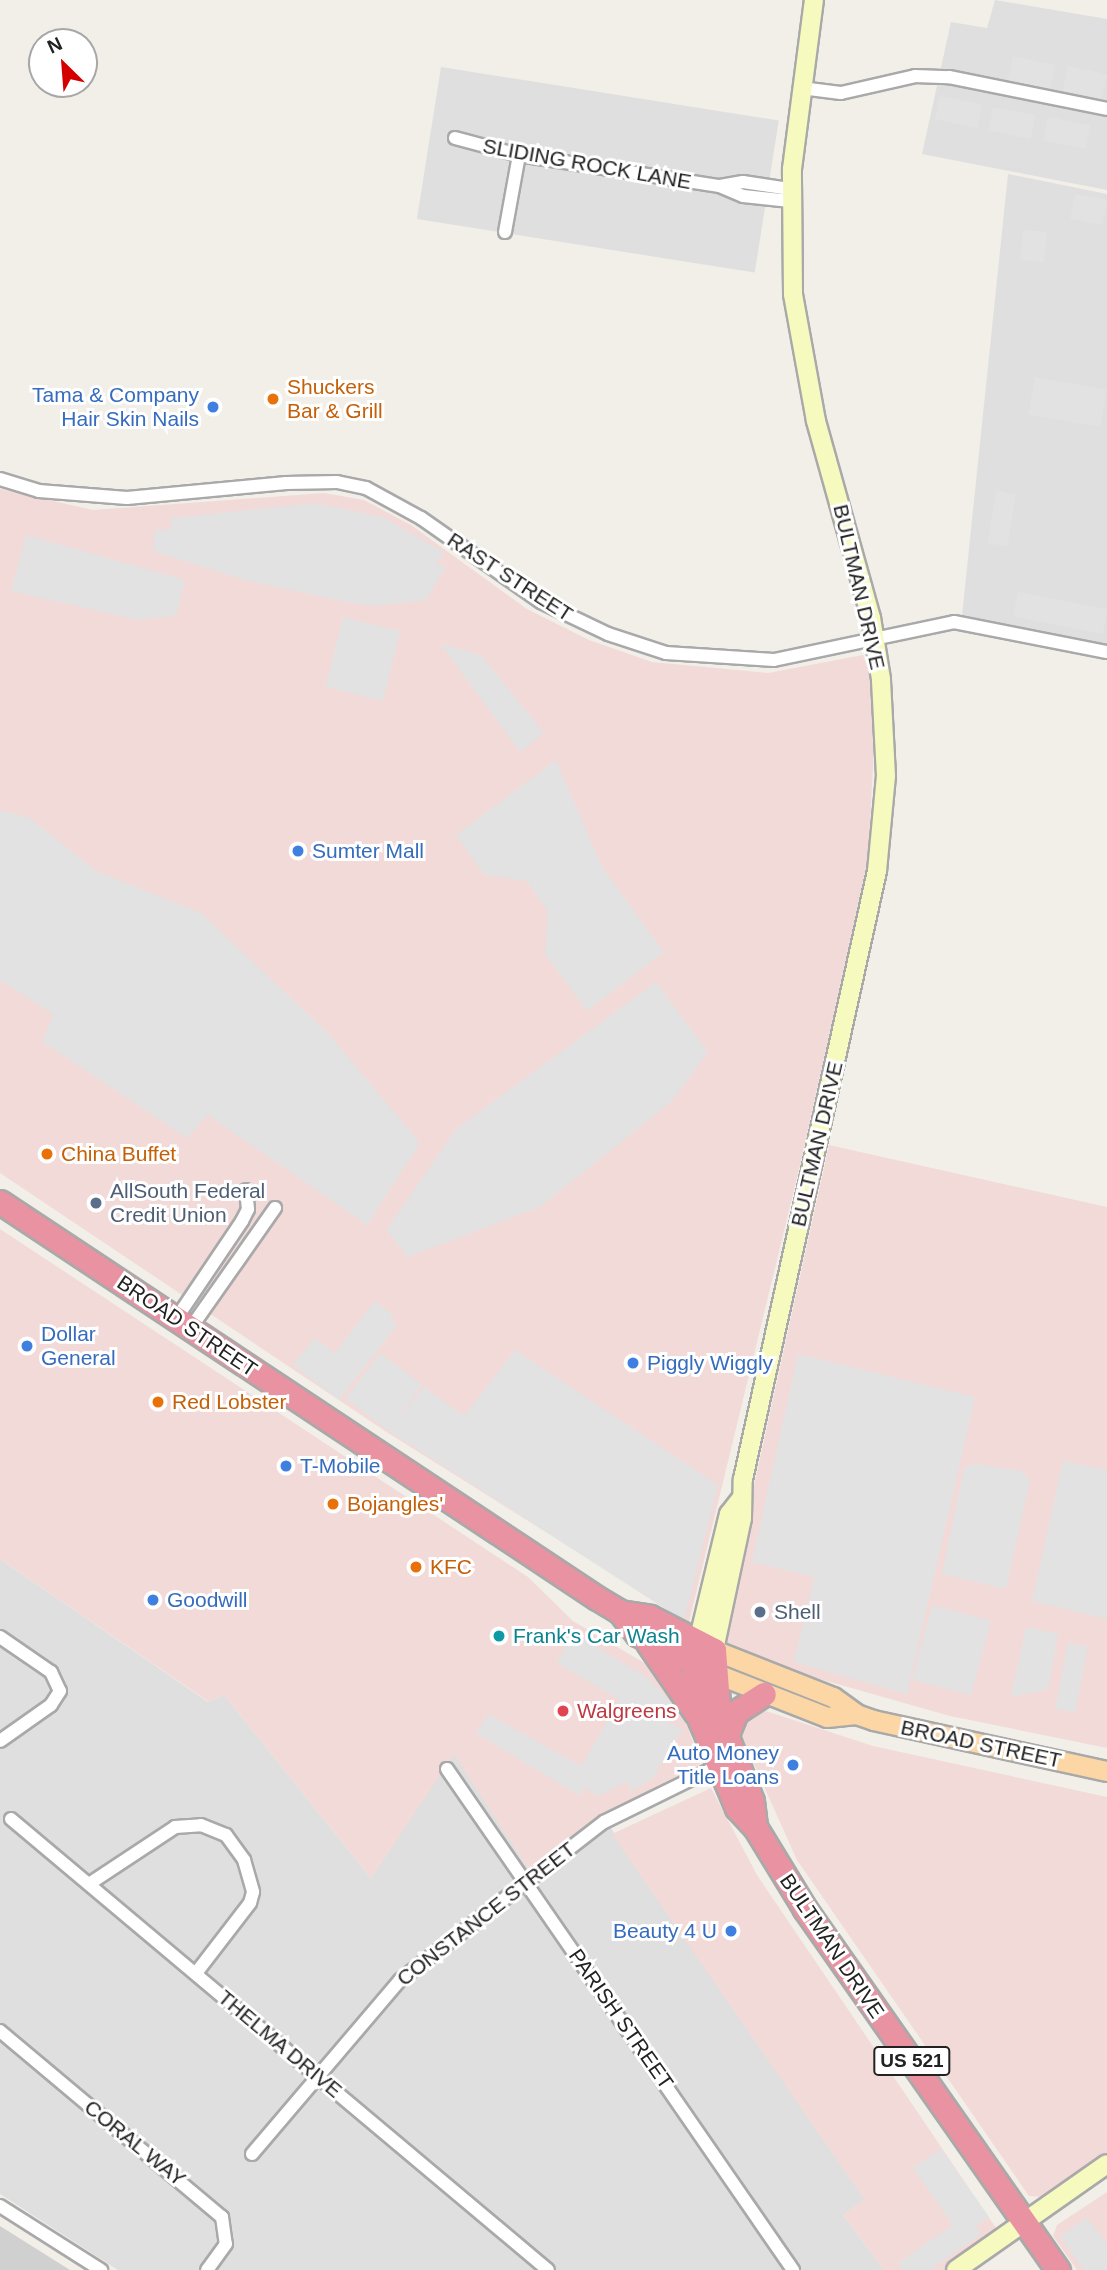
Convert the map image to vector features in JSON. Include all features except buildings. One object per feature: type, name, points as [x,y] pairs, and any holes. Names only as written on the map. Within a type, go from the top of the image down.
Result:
[{"type":"highway","name":"BROAD STREET","points":[[0,1202],[620,1612],[644,1637],[704,1657]]},
{"type":"highway","name":"BROAD STREET","points":[[620,1612],[650,1617],[704,1657]]},
{"type":"highway","name":"US 521","points":[[644,1637],[700,1720]]},
{"type":"highway","name":"BULTMAN DRIVE","points":[[704,1657],[700,1720],[726,1754],[752,1801],[755,1827],[805,1909],[1058,2270]]},
{"type":"highway","name":"BULTMAN DRIVE","points":[[704,1657],[726,1754]]},
{"type":"highway","points":[[726,1754],[736,1712],[764,1694]]},
{"type":"main road","name":"BROAD STREET","points":[[704,1657],[764,1694],[827,1717],[856,1714],[1107,1770]]},
{"type":"main road","name":"BROAD STREET","points":[[704,1657],[833,1697],[856,1714]]},
{"type":"street","name":"BULTMAN DRIVE","points":[[704,1657],[729,1514],[740,1500],[877,871],[886,776],[875,637],[806,380],[793,294],[790,195],[801,88],[814,0]]},
{"type":"street","points":[[801,88],[841,93],[915,76],[949,77],[1107,109]]},
{"type":"street","name":"SLIDING ROCK LANE","points":[[455,138],[519,155],[720,186],[743,195],[790,195]]},
{"type":"street","points":[[505,232],[519,155]]},
{"type":"street","name":"RAST STREET","points":[[0,479],[39,491],[127,498],[337,482],[384,497],[541,602],[643,647],[751,661],[810,653],[954,622],[1107,652]]},
{"type":"street","points":[[183,1324],[248,1209],[246,1190]]},
{"type":"street","points":[[183,1324],[275,1208]]},
{"type":"street","points":[[0,1637],[51,1672],[60,1691],[51,1705],[0,1741]]},
{"type":"street","name":"CONSTANCE STREET","points":[[253,2154],[400,1980],[614,1816],[726,1754]]},
{"type":"street","name":"PARISH STREET","points":[[447,1769],[793,2270]]},
{"type":"street","name":"THELMA DRIVE","points":[[11,1819],[548,2270]]},
{"type":"street","points":[[89,1884],[175,1828],[201,1825],[226,1835],[244,1860],[253,1892],[250,1903],[196,1973]]},
{"type":"street","name":"CORAL WAY","points":[[0,2031],[222,2217],[226,2244],[206,2270]]},
{"type":"street","points":[[956,2270],[1026,2224],[1107,2164]]},
{"type":"street","points":[[0,2206],[101,2270]]},
{"type":"shaded area","points":[[995,0],[1107,19],[1107,190],[922,154],[951,22],[987,28]]},
{"type":"shaded area","points":[[1013,56],[1055,65],[1050,89],[1008,80]]},
{"type":"shaded area","points":[[1068,66],[1107,74],[1102,99],[1063,90]]},
{"type":"shaded area","points":[[441,67],[779,121],[755,273],[417,219]]},
{"type":"shaded area","points":[[940,96],[982,104],[978,128],[935,120]]},
{"type":"shaded area","points":[[993,107],[1035,115],[1031,139],[988,131]]},
{"type":"shaded area","points":[[1048,117],[1090,125],[1086,149],[1043,141]]},
{"type":"shaded area","points":[[1008,174],[1107,194],[1107,646],[962,616]]},
{"type":"shaded area","points":[[1075,194],[1107,200],[1103,225],[1070,219]]},
{"type":"shaded area","points":[[1023,230],[1047,232],[1044,262],[1020,260]]},
{"type":"shaded area","points":[[1035,377],[1107,390],[1100,427],[1028,414]]},
{"type":"shaded area","points":[[0,489],[93,510],[324,493],[364,500],[411,525],[527,609],[589,640],[652,662],[768,673],[863,655],[877,694],[868,859],[802,1157],[689,1622],[385,1431],[0,1173]]},
{"type":"shaded area","points":[[996,491],[1016,494],[1007,546],[988,543]]},
{"type":"shaded area","points":[[316,503],[385,518],[444,553],[436,563],[446,567],[426,600],[373,606],[352,603],[245,580],[153,551],[155,530],[171,529],[171,518]]},
{"type":"shaded area","points":[[26,535],[185,580],[176,616],[138,620],[11,591]]},
{"type":"shaded area","points":[[1018,592],[1107,609],[1103,634],[1013,617]]},
{"type":"shaded area","points":[[343,617],[400,631],[383,701],[326,687]]},
{"type":"shaded area","points":[[440,643],[482,656],[544,733],[520,752]]},
{"type":"shaded area","points":[[556,760],[602,867],[664,952],[587,1011],[545,954],[548,912],[527,881],[484,875],[456,835]]},
{"type":"shaded area","points":[[0,810],[30,818],[96,871],[201,913],[327,1032],[420,1143],[367,1225],[208,1115],[187,1138],[43,1042],[53,1014],[0,980]]},
{"type":"shaded area","points":[[656,982],[708,1052],[671,1102],[540,1207],[408,1257],[386,1230],[456,1129]]},
{"type":"shaded area","points":[[829,1145],[1107,1207],[1107,1748],[950,1716],[795,1672],[720,1640]]},
{"type":"shaded area","points":[[0,1229],[528,1577],[573,1621],[653,1668],[678,1697],[700,1764],[602,1815],[530,1871],[454,1754],[371,1878],[224,1695],[209,1702],[0,1559]]},
{"type":"shaded area","points":[[375,1301],[393,1315],[390,1319],[397,1325],[339,1400],[293,1365],[314,1338],[335,1353]]},
{"type":"shaded area","points":[[515,1350],[718,1485],[684,1621],[388,1430],[424,1387],[464,1416]]},
{"type":"shaded area","points":[[380,1353],[422,1385],[388,1430],[346,1399]]},
{"type":"shaded area","points":[[798,1354],[975,1397],[907,1694],[794,1662],[814,1577],[752,1562]]},
{"type":"shaded area","points":[[1063,1461],[1107,1470],[1107,1619],[1032,1601]]},
{"type":"shaded area","points":[[975,1464],[1022,1471],[1030,1480],[1006,1589],[942,1574],[964,1468]]},
{"type":"shaded area","points":[[0,1559],[208,1702],[224,1695],[371,1878],[454,1753],[530,1871],[602,1815],[865,2200],[843,2215],[884,2270],[118,2270],[0,2194]]},
{"type":"shaded area","points":[[932,1605],[991,1621],[971,1695],[912,1679]]},
{"type":"shaded area","points":[[1026,1627],[1058,1634],[1048,1689],[1011,1697]]},
{"type":"shaded area","points":[[573,1633],[648,1678],[680,1711],[669,1723],[683,1729],[652,1779],[631,1791],[627,1782],[598,1796],[583,1787],[580,1796],[476,1733],[488,1714],[581,1766],[620,1700],[557,1663]]},
{"type":"shaded area","points":[[1068,1643],[1088,1647],[1075,1713],[1055,1709]]},
{"type":"shaded area","points":[[766,1711],[873,1746],[1107,1797],[1107,2152],[1099,2161],[1043,2197],[1029,2196],[797,1860],[740,1733],[753,1714]]},
{"type":"shaded area","points":[[711,1788],[757,1875],[996,2228],[992,2239],[949,2270],[884,2270],[843,2215],[864,2199],[612,1834]]},
{"type":"shaded area","points":[[941,2149],[989,2217],[976,2226],[981,2234],[930,2270],[903,2270],[898,2263],[953,2225],[913,2168]]},
{"type":"shaded area","points":[[1107,2192],[1107,2270],[1077,2270],[1053,2236],[1057,2225]]},
{"type":"shaded area","points":[[1087,2218],[1107,2244],[1107,2270],[1084,2270],[1060,2236]]},
{"type":"shaded area","points":[[0,2226],[70,2270],[0,2270]]},
{"type":"place","name":"Shuckers Bar & Grill","points":[[273,399]]},
{"type":"place","name":"Tama & Company Hair Skin Nails","points":[[213,407]]},
{"type":"place","name":"Sumter Mall","points":[[298,851]]},
{"type":"place","name":"China Buffet","points":[[47,1154]]},
{"type":"place","name":"AllSouth Federal Credit Union","points":[[96,1203]]},
{"type":"place","name":"Dollar General","points":[[27,1346]]},
{"type":"place","name":"Piggly Wiggly","points":[[633,1363]]},
{"type":"place","name":"Red Lobster","points":[[158,1402]]},
{"type":"place","name":"T-Mobile","points":[[286,1466]]},
{"type":"place","name":"Bojangles'","points":[[333,1504]]},
{"type":"place","name":"KFC","points":[[416,1567]]},
{"type":"place","name":"Goodwill","points":[[153,1600]]},
{"type":"place","name":"Shell","points":[[760,1612]]},
{"type":"place","name":"Frank's Car Wash","points":[[499,1636]]},
{"type":"place","name":"Walgreens","points":[[563,1711]]},
{"type":"place","name":"Auto Money Title Loans","points":[[793,1765]]},
{"type":"place","name":"Beauty 4 U","points":[[731,1931]]}]
